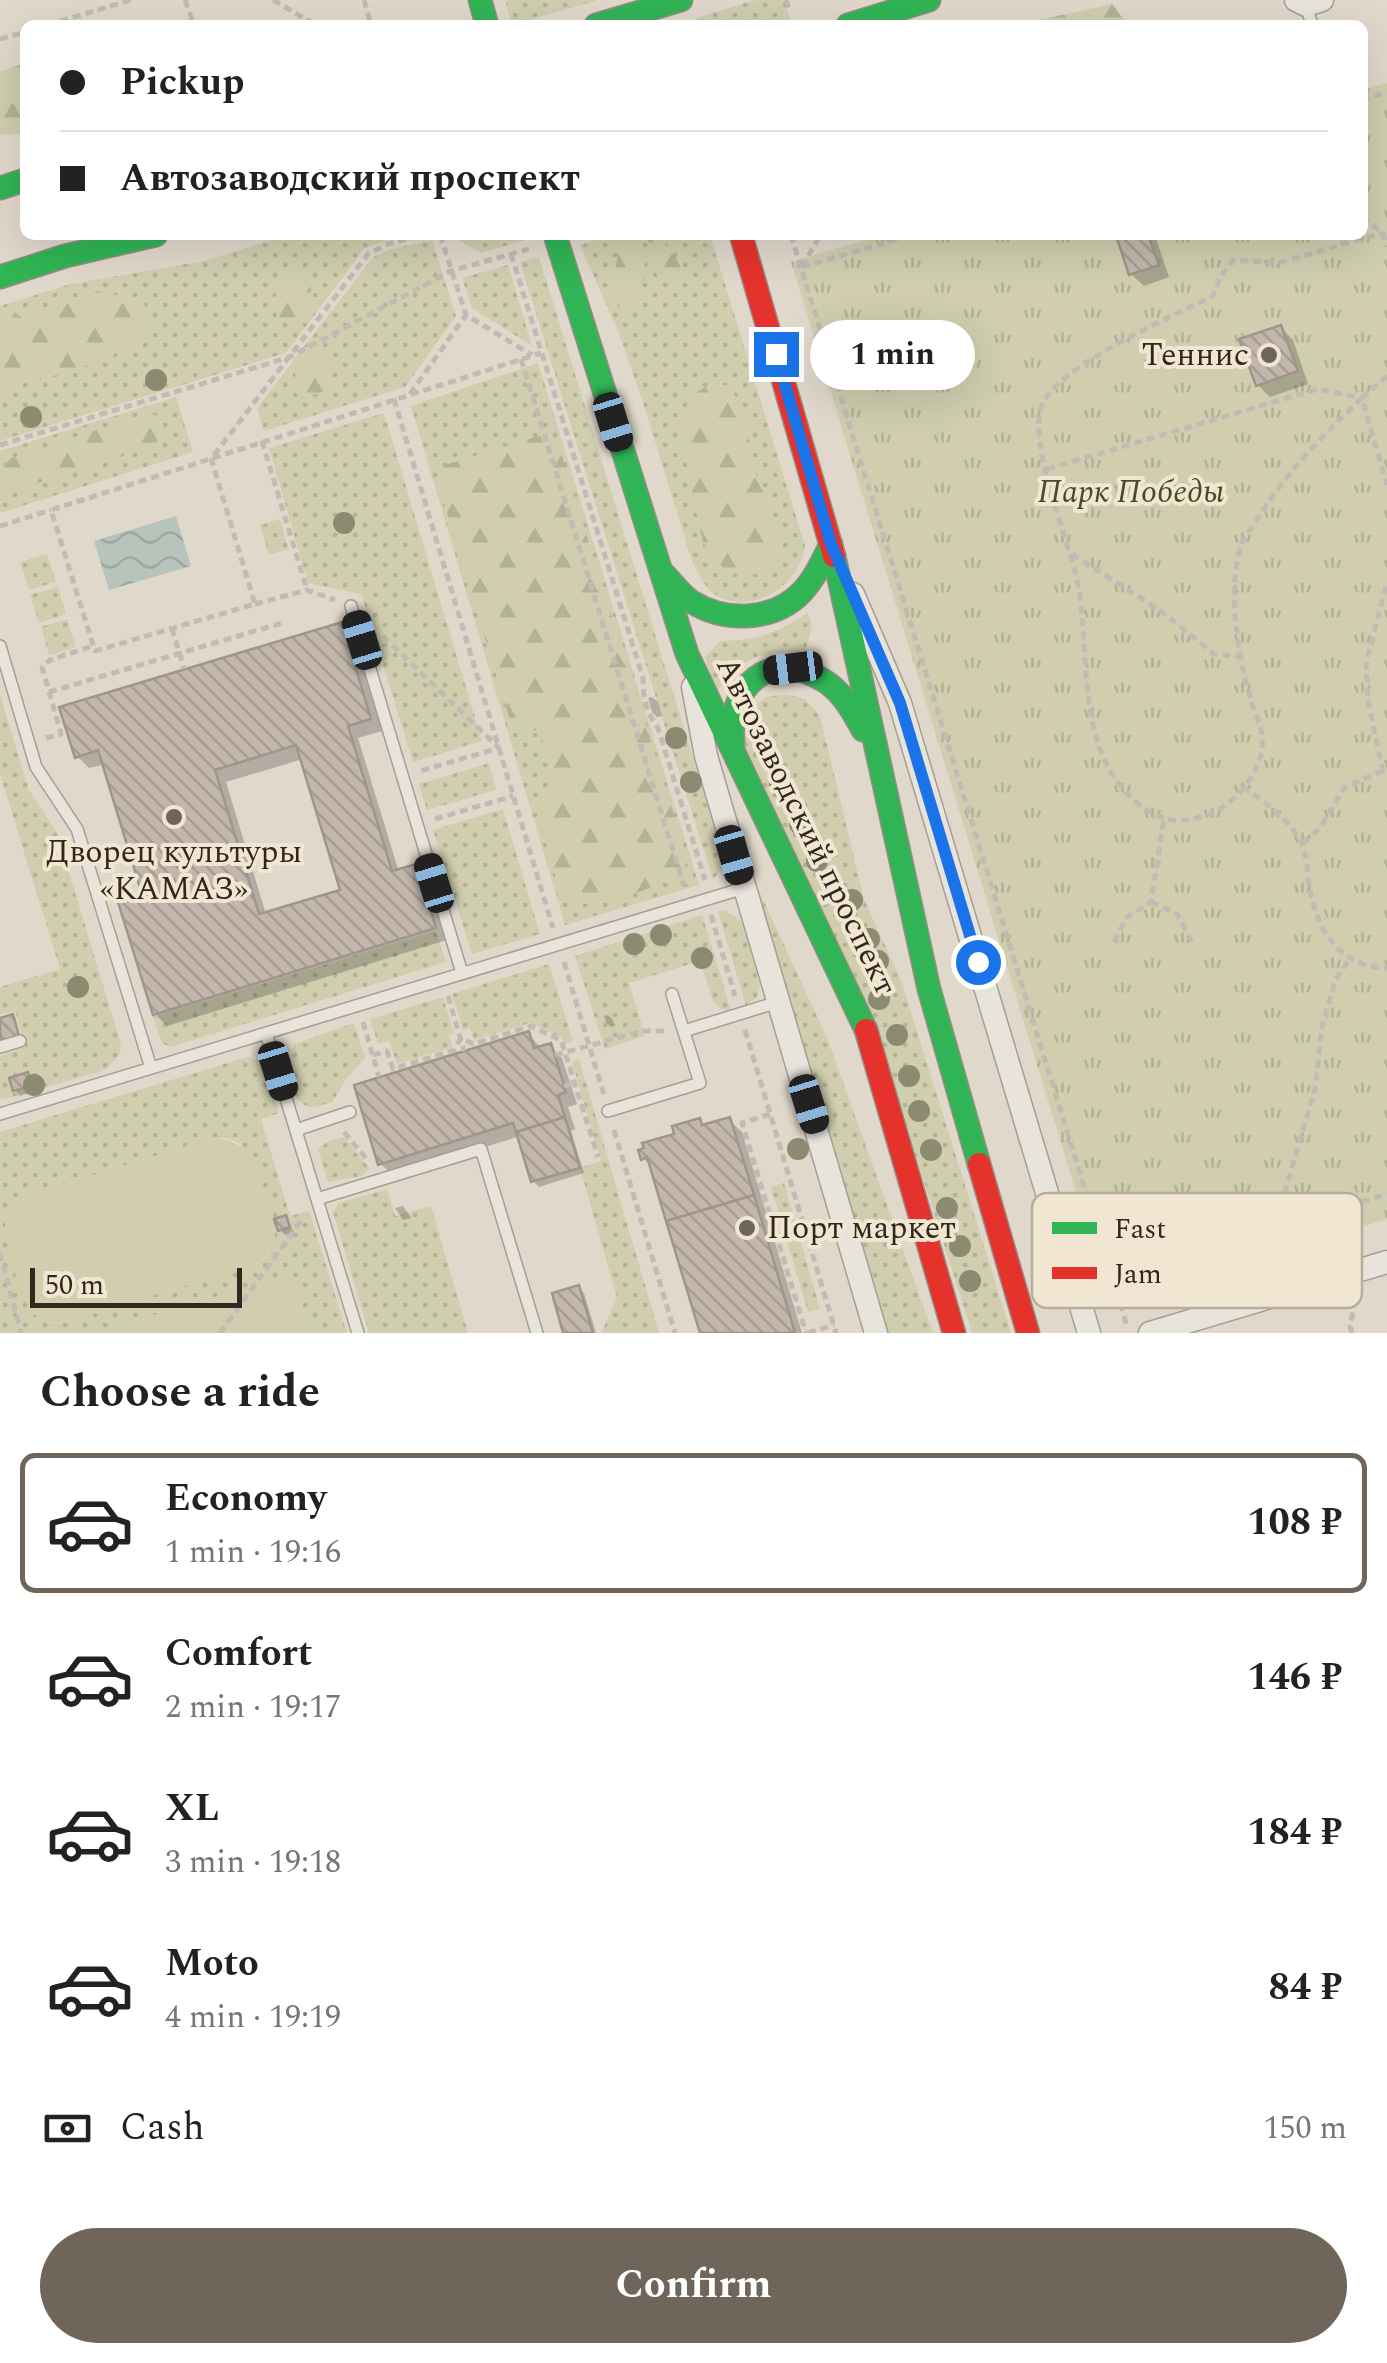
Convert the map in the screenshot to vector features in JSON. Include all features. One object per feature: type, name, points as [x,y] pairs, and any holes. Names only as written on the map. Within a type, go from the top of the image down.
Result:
[{"type":"street","points":[[864,20],[929,0]]},
{"type":"street","points":[[617,20],[673,7]]},
{"type":"street","points":[[64,256],[75,240]]},
{"type":"street","points":[[0,277],[64,256],[134,240]]},
{"type":"street","name":"Автозаводский проспект","points":[[550,240],[687,654],[865,1025],[954,1333]]},
{"type":"street","name":"Автозаводский проспект","points":[[742,240],[831,544],[929,989],[1028,1333]]},
{"type":"street","points":[[658,567],[689,600],[722,615],[754,616],[780,608],[800,594],[831,544]]},
{"type":"street","points":[[831,544],[900,703],[1047,1193]]},
{"type":"street","points":[[687,654],[706,756],[876,1333]]},
{"type":"street","points":[[738,759],[730,716],[737,694],[751,679],[793,668],[825,681],[839,694],[874,746]]},
{"type":"street","points":[[1362,1270],[1387,1262]]},
{"type":"street","points":[[1082,1308],[1089,1333]]},
{"type":"street","points":[[1150,1333],[1233,1308]]},
{"type":"lane","points":[[351,606],[462,974]]},
{"type":"lane","points":[[0,646],[36,767],[77,830],[152,1068]]},
{"type":"lane","points":[[0,1114],[744,888]]},
{"type":"lane","points":[[608,1111],[700,1083],[672,994]]},
{"type":"lane","points":[[684,1031],[778,1002]]},
{"type":"lane","points":[[266,1033],[358,1333]]},
{"type":"lane","points":[[0,1047],[20,1041]]},
{"type":"lane","points":[[296,1130],[350,1112]]},
{"type":"lane","points":[[317,1199],[481,1149],[537,1333]]},
{"type":"path","points":[[65,20],[132,0]]},
{"type":"path","points":[[274,0],[308,20]]},
{"type":"path","points":[[786,0],[790,12]]},
{"type":"path","points":[[1368,222],[1383,233],[1387,247]]},
{"type":"path","points":[[1368,237],[1383,233]]},
{"type":"path","points":[[211,458],[368,254],[404,240]]},
{"type":"path","points":[[442,240],[466,314],[532,355]]},
{"type":"path","points":[[0,446],[290,356],[451,271],[550,240]]},
{"type":"path","points":[[793,240],[1086,1193]]},
{"type":"path","points":[[802,267],[817,240]]},
{"type":"path","points":[[802,267],[895,240]]},
{"type":"path","points":[[1342,244],[1343,240]]},
{"type":"path","points":[[1357,240],[1278,263],[1234,260],[1221,276],[1213,296],[1105,351],[1067,378],[1043,402],[1036,429],[1077,582],[1093,726],[1104,762],[1122,790],[1148,812],[1176,823],[1209,815],[1233,799],[1254,772],[1263,739],[1250,697],[1233,606],[1242,543],[1280,484],[1387,376]]},
{"type":"path","points":[[512,254],[642,678],[642,696],[658,728],[706,882],[740,1014],[835,1329],[807,1333],[742,1122]]},
{"type":"path","points":[[409,394],[466,314]]},
{"type":"path","points":[[0,526],[541,352]]},
{"type":"path","points":[[521,358],[690,904]]},
{"type":"path","points":[[1047,469],[1318,389],[1362,398]]},
{"type":"path","points":[[1362,398],[1387,485]]},
{"type":"path","points":[[394,399],[676,1333]]},
{"type":"path","points":[[262,441],[307,590]]},
{"type":"path","points":[[211,458],[255,604]]},
{"type":"path","points":[[50,510],[95,651],[307,590],[351,606],[499,748]]},
{"type":"path","points":[[1069,553],[1161,612],[1214,654],[1242,657]]},
{"type":"path","points":[[1302,843],[1319,829],[1345,787],[1385,771],[1368,701],[1366,662],[1387,583]]},
{"type":"path","points":[[49,692],[282,623]]},
{"type":"path","points":[[172,628],[184,669]]},
{"type":"path","points":[[53,736],[62,734],[42,671],[45,662],[93,646]]},
{"type":"path","points":[[403,776],[499,748]]},
{"type":"path","points":[[1243,786],[1281,815],[1302,843],[1313,908],[1334,949],[1374,968],[1387,968]]},
{"type":"path","points":[[417,824],[513,796]]},
{"type":"path","points":[[1114,942],[1126,917],[1150,902],[1164,818]]},
{"type":"path","points":[[1150,902],[1176,914],[1193,944]]},
{"type":"path","points":[[1284,1193],[1315,1089],[1322,1026],[1336,979],[1351,957]]},
{"type":"path","points":[[442,980],[464,1051]]},
{"type":"path","points":[[357,1005],[379,1077]]},
{"type":"path","points":[[460,1038],[473,1044],[531,1026],[561,1040],[598,1157]]},
{"type":"path","points":[[555,1056],[643,1031],[684,1031]]},
{"type":"path","points":[[373,1055],[387,1051],[393,1069],[454,1050],[460,1038]]},
{"type":"path","points":[[564,1086],[574,1083]]},
{"type":"path","points":[[733,1125],[770,1114]]},
{"type":"path","points":[[347,1135],[384,1179]]},
{"type":"path","points":[[751,1186],[760,1183]]},
{"type":"path","points":[[1362,1202],[1387,1194]]},
{"type":"path","points":[[220,1333],[317,1199]]},
{"type":"path","points":[[756,1204],[766,1200]]},
{"type":"path","points":[[0,1253],[20,1333]]},
{"type":"path","points":[[1121,1308],[1129,1333]]},
{"type":"path","points":[[1206,1316],[1211,1308]]},
{"type":"green space","points":[[505,0],[598,0],[529,20],[511,20]]},
{"type":"green space","points":[[755,0],[785,0],[790,19],[697,20]]},
{"type":"green space","points":[[1112,4],[1125,20],[1040,20]]},
{"type":"green space","points":[[20,65],[20,133],[0,135],[0,72]]},
{"type":"green space","name":"Парк Победы","points":[[1387,83],[1387,1219],[1362,1227],[1362,1193],[1076,1193],[791,262],[865,240],[1368,240],[1368,89]]},
{"type":"green space","points":[[273,240],[387,240],[364,249],[286,353],[0,441],[0,306],[71,284],[204,261]]},
{"type":"green space","points":[[432,240],[456,316],[405,387],[264,431],[257,408],[373,257]]},
{"type":"green space","points":[[459,240],[526,240],[480,253]]},
{"type":"green space","points":[[596,240],[712,240],[805,546],[795,571],[763,598],[735,602],[721,598],[711,591],[692,561],[618,331],[580,245]]},
{"type":"green space","points":[[619,240],[636,240],[648,274],[638,284],[637,300],[620,308],[611,284]]},
{"type":"green space","points":[[648,240],[665,240],[667,251],[682,270],[678,279],[671,282],[658,280]]},
{"type":"green space","points":[[539,257],[721,849],[722,868],[713,880],[520,262]]},
{"type":"green space","points":[[508,265],[532,346],[472,308],[462,278]]},
{"type":"green space","points":[[296,271],[306,275],[311,299],[305,314],[284,320],[277,316],[276,296],[280,285]]},
{"type":"green space","points":[[98,291],[143,301],[148,324],[140,337],[126,348],[83,367],[0,390],[0,321]]},
{"type":"green space","points":[[316,349],[326,353],[332,379],[325,391],[304,398],[297,394],[296,373],[300,363]]},
{"type":"green space","points":[[538,363],[699,885],[565,925],[411,406]]},
{"type":"green space","points":[[709,385],[728,385],[745,411],[753,465],[781,542],[780,558],[758,573],[737,574],[728,570],[703,542],[679,426],[690,396]]},
{"type":"green space","points":[[176,397],[193,452],[0,513],[0,451]]},
{"type":"green space","points":[[384,413],[482,741],[413,762],[361,594],[308,583],[269,448]]},
{"type":"green space","points":[[146,414],[156,415],[166,431],[152,447],[16,490],[0,483],[0,469],[11,458]]},
{"type":"green space","points":[[549,433],[557,440],[687,857],[684,870],[676,878],[597,903],[569,899],[557,881],[538,814],[553,774],[538,730],[518,731],[512,727],[438,483],[438,472],[445,465]]},
{"type":"green space","points":[[280,519],[289,549],[269,555],[260,525]]},
{"type":"green space","points":[[47,554],[56,582],[29,590],[20,562]]},
{"type":"green space","points":[[58,587],[66,614],[39,623],[30,595]]},
{"type":"green space","points":[[808,613],[812,626],[805,653],[777,652],[753,659],[732,673],[716,695],[705,657],[720,641],[766,634]]},
{"type":"green space","points":[[67,619],[76,647],[49,655],[41,627]]},
{"type":"green space","points":[[0,695],[29,790],[57,833],[121,1044],[120,1054],[105,1070],[5,1099],[0,1098],[0,1056],[25,1047],[15,1011],[0,1015],[0,987],[60,969],[0,774]]},
{"type":"green space","points":[[768,696],[805,699],[820,716],[864,899],[902,983],[1011,1333],[972,1333],[873,1020],[740,741],[746,712]]},
{"type":"green space","points":[[489,763],[496,790],[427,810],[419,784]]},
{"type":"green space","points":[[503,809],[540,934],[472,954],[433,830]]},
{"type":"green space","points":[[749,869],[827,1038],[933,1333],[888,1333]]},
{"type":"green space","points":[[725,910],[742,922],[760,986],[757,997],[746,1006],[718,911]]},
{"type":"green space","points":[[702,915],[731,1010],[722,1010],[714,1003],[700,961],[629,983],[645,1036],[605,1049],[575,956]]},
{"type":"green space","points":[[436,931],[446,962],[170,1047],[162,1043],[153,1017]]},
{"type":"green space","points":[[549,964],[573,1041],[564,1044],[561,1037],[530,1023],[474,1040],[470,1029],[463,1030],[452,994]]},
{"type":"green space","points":[[443,997],[454,1033],[449,1035],[453,1047],[397,1064],[389,1041],[378,1044],[370,1019]]},
{"type":"green space","points":[[354,1023],[365,1058],[332,1102],[307,1106],[296,1096],[291,1078],[294,1044]]},
{"type":"green space","points":[[247,1057],[260,1061],[279,1113],[261,1119],[290,1216],[309,1211],[347,1333],[0,1333],[0,1132]],"holes":[[[212,1138],[228,1138],[241,1144],[270,1253],[259,1263],[62,1323],[49,1323]]]},
{"type":"green space","points":[[579,1059],[659,1333],[601,1333],[617,1298],[580,1168],[601,1161],[572,1062]]},
{"type":"green space","points":[[344,1137],[370,1169],[361,1176],[328,1182],[318,1149]]},
{"type":"green space","points":[[213,1138],[241,1147],[258,1170],[275,1229],[274,1244],[259,1263],[62,1323],[43,1320],[31,1311],[16,1276],[6,1234],[6,1215],[14,1203],[21,1197]]},
{"type":"green space","points":[[784,1183],[820,1309],[808,1312],[771,1187]]},
{"type":"green space","points":[[387,1189],[395,1216],[431,1206],[468,1333],[369,1333],[333,1212],[339,1203]]},
{"type":"green space","points":[[293,1274],[310,1333],[98,1331]]},
{"type":"water","points":[[176,516],[191,566],[109,590],[94,541]]},
{"type":"building","points":[[1118,240],[1150,240],[1159,265],[1129,275]]},
{"type":"building","name":"Теннис","points":[[1281,325],[1298,371],[1256,386],[1239,339]]},
{"type":"building","name":"Дворец культуры «КАМАЗ»","points":[[342,622],[371,719],[348,726],[392,871],[416,864],[436,928],[153,1015],[118,902],[142,894],[98,750],[75,758],[59,707]],"holes":[[[296,745],[340,890],[259,914],[215,770]]]},
{"type":"building","points":[[13,1014],[19,1036],[0,1042],[0,1018]]},
{"type":"building","points":[[529,1031],[534,1048],[551,1043],[566,1092],[558,1095],[565,1117],[516,1132],[513,1123],[378,1165],[354,1085]]},
{"type":"building","points":[[28,1072],[32,1086],[13,1091],[9,1078]]},
{"type":"building","points":[[565,1117],[580,1168],[531,1182],[516,1132]]},
{"type":"building","points":[[730,1117],[754,1195],[666,1221],[647,1157],[641,1160],[638,1150],[644,1148],[642,1143],[674,1134],[672,1126],[700,1118],[702,1125]]},
{"type":"building","points":[[754,1195],[795,1333],[700,1333],[666,1221]]},
{"type":"building","points":[[286,1215],[290,1227],[278,1231],[274,1219]]},
{"type":"building","points":[[579,1285],[593,1333],[563,1333],[552,1293]]},
{"type":"traffic: fast","points":[[480,0],[486,20]]},
{"type":"traffic: fast","points":[[613,20],[681,0]]},
{"type":"traffic: fast","points":[[864,20],[929,0]]},
{"type":"traffic: fast","points":[[0,188],[20,182]]},
{"type":"traffic: fast","points":[[0,277],[134,240]]},
{"type":"traffic: fast","points":[[557,240],[687,654],[866,1030]]},
{"type":"traffic: fast","points":[[664,574],[688,599],[705,609],[749,616],[791,602],[815,575],[831,544]]},
{"type":"traffic: fast","points":[[834,556],[929,989],[979,1164]]},
{"type":"traffic: fast","points":[[733,742],[737,704],[745,689],[756,678],[786,668],[804,671],[830,685],[863,730]]},
{"type":"traffic: jam","points":[[742,240],[834,556]]},
{"type":"traffic: jam","points":[[866,1030],[954,1333]]},
{"type":"traffic: jam","points":[[979,1164],[1028,1333]]},
{"type":"place","name":"Теннис","points":[[1269,355]]},
{"type":"place","name":"Дворец культуры «КАМАЗ»","points":[[174,817]]},
{"type":"place","name":"Порт маркет","points":[[747,1228]]},
{"type":"route","points":[[776,354],[831,544],[900,703],[978,962]]}]
